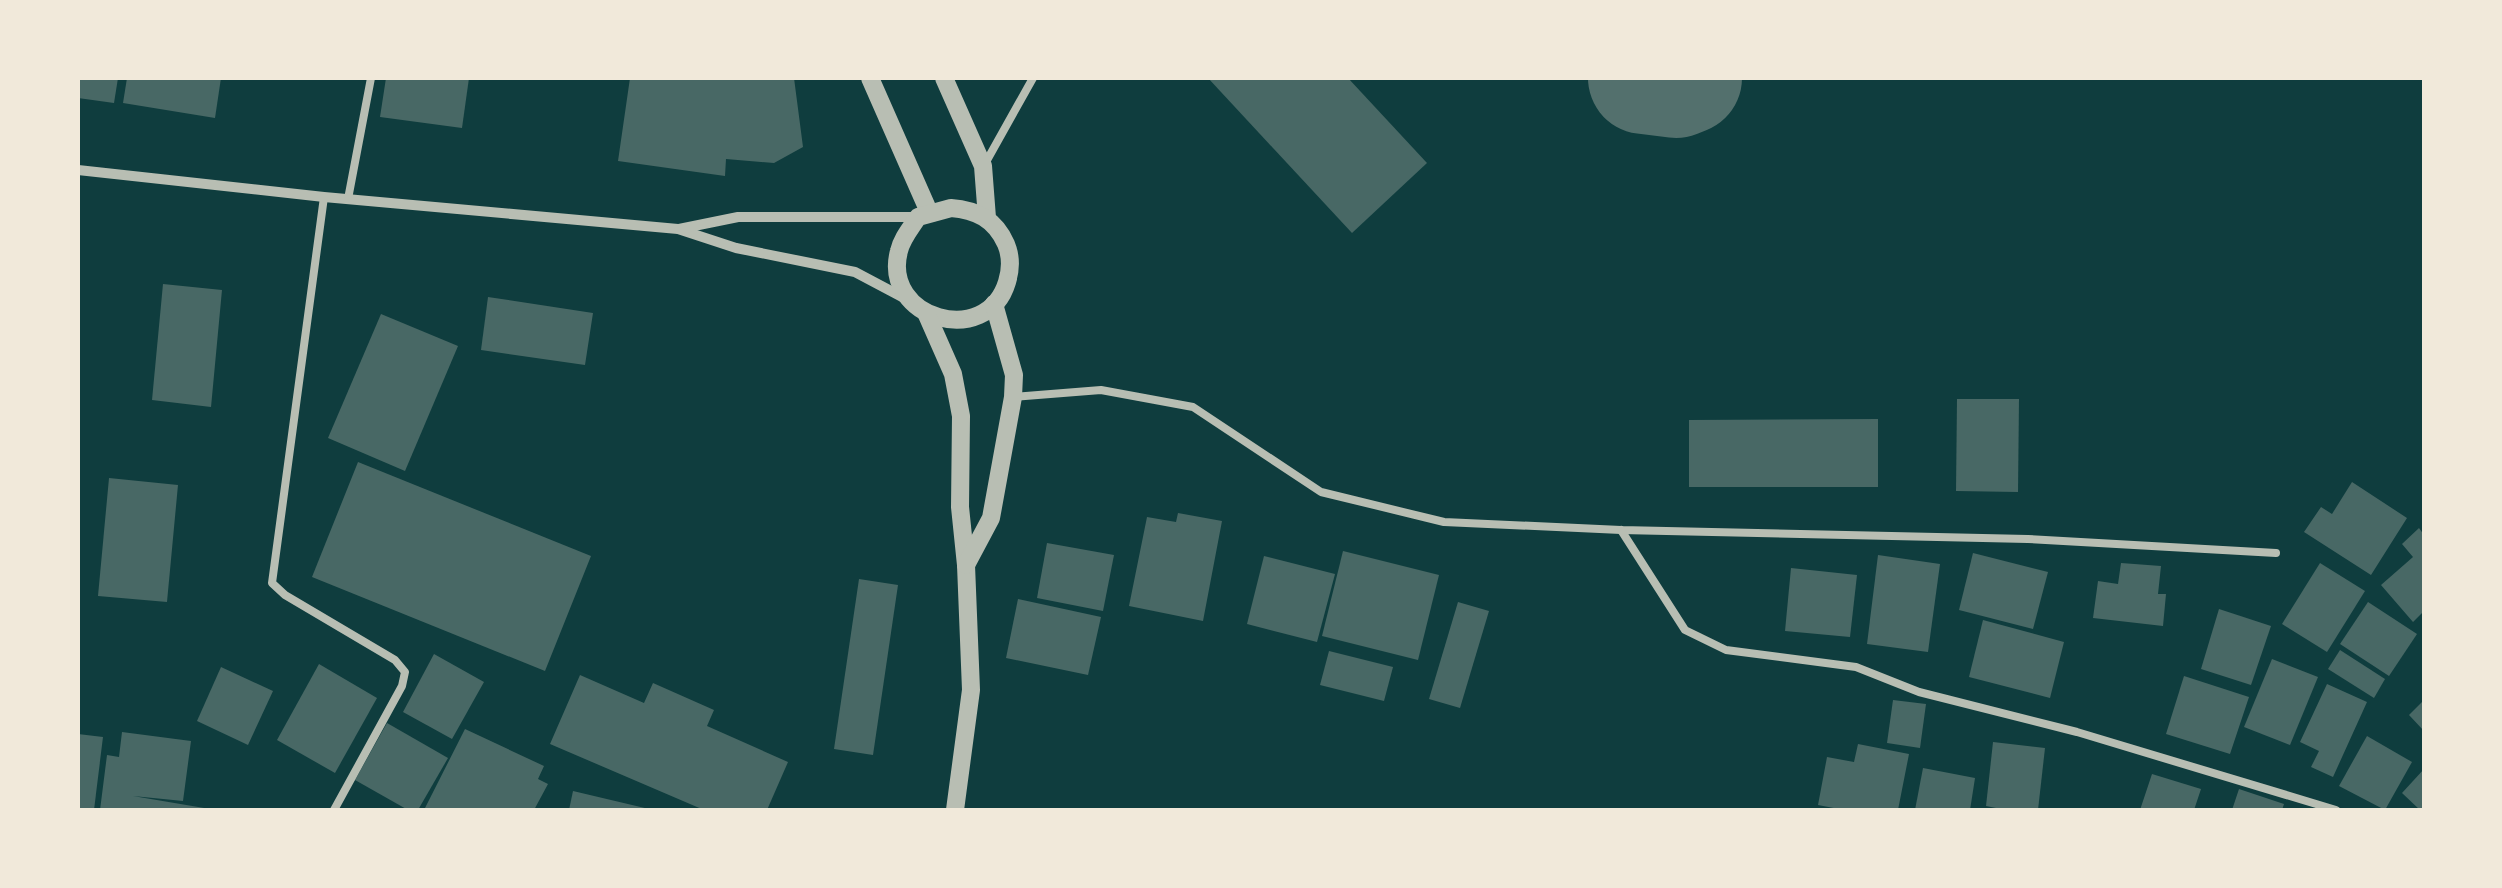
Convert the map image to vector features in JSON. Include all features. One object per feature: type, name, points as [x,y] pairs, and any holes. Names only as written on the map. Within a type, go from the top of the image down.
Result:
[{"type":"street","points":[[870,78],[923,215]]},
{"type":"street","points":[[944,78],[983,166],[987,218]]},
{"type":"street","points":[[78,170],[678,229],[736,248],[855,272],[944,320],[980,315],[1005,288],[1010,270],[1008,250],[1000,232],[987,218],[970,210],[950,208],[923,215],[738,217],[678,229]]},
{"type":"street","points":[[923,215],[898,253],[898,271],[903,288],[920,309],[954,374],[961,416],[960,507],[970,690],[955,810]]},
{"type":"street","points":[[966,566],[991,518],[1014,397],[1014,375],[994,304]]},
{"type":"lane","points":[[348,199],[371,78]]},
{"type":"lane","points":[[983,166],[1033,78]]},
{"type":"lane","points":[[324,197],[272,583],[285,595],[395,660],[405,672],[402,686],[334,810]]},
{"type":"lane","points":[[1014,397],[1101,390],[1194,406],[1321,492],[1444,522],[2028,539],[2276,554]]},
{"type":"lane","points":[[1621,530],[1686,630],[1726,650],[1856,667],[1919,692],[2078,732],[2336,810]]},
{"type":"building","points":[[78,78],[118,78],[114,103],[78,98]]},
{"type":"building","points":[[127,78],[221,78],[215,118],[123,103]]},
{"type":"building","points":[[386,78],[469,78],[462,128],[380,117]]},
{"type":"building","points":[[630,78],[794,78],[803,147],[774,163],[726,159],[725,176],[618,161]]},
{"type":"building","points":[[1208,78],[1348,78],[1427,163],[1352,233]]},
{"type":"building","points":[[163,284],[222,290],[211,407],[152,400]]},
{"type":"building","points":[[488,297],[593,313],[585,365],[481,350]]},
{"type":"building","points":[[381,314],[458,346],[405,471],[328,438]]},
{"type":"building","points":[[1957,399],[2019,399],[2018,492],[1956,491]]},
{"type":"building","points":[[1878,419],[1878,487],[1689,487],[1689,420]]},
{"type":"building","points":[[358,462],[591,556],[545,671],[312,577]]},
{"type":"building","points":[[109,478],[178,485],[167,602],[98,596]]},
{"type":"building","points":[[2352,482],[2407,518],[2371,575],[2304,532],[2321,507],[2332,514]]},
{"type":"building","points":[[1178,513],[1222,521],[1203,621],[1129,606],[1147,517],[1176,522]]},
{"type":"building","points":[[2419,528],[2424,535],[2424,611],[2413,622],[2381,585],[2413,557],[2402,544]]},
{"type":"building","points":[[1047,543],[1114,555],[1103,611],[1037,598]]},
{"type":"building","points":[[1343,551],[1439,575],[1418,660],[1322,636]]},
{"type":"building","points":[[1973,553],[2048,572],[2033,629],[1959,610]]},
{"type":"building","points":[[1878,555],[1940,564],[1928,652],[1867,644]]},
{"type":"building","points":[[1264,556],[1335,574],[1317,642],[1247,624]]},
{"type":"building","points":[[2121,563],[2161,566],[2158,594],[2166,594],[2163,626],[2093,618],[2098,581],[2118,584]]},
{"type":"building","points":[[2320,563],[2365,591],[2327,652],[2282,624]]},
{"type":"building","points":[[1791,568],[1857,575],[1850,637],[1785,631]]},
{"type":"building","points":[[859,579],[898,585],[873,755],[834,749]]},
{"type":"building","points":[[1018,599],[1101,617],[1088,675],[1006,658]]},
{"type":"building","points":[[1458,602],[1489,611],[1460,708],[1429,699]]},
{"type":"building","points":[[2368,602],[2417,634],[2389,676],[2340,644]]},
{"type":"building","points":[[2219,609],[2271,626],[2251,685],[2201,669]]},
{"type":"building","points":[[1983,620],[2064,642],[2050,698],[1969,677]]},
{"type":"building","points":[[2340,650],[2385,679],[2374,698],[2328,669]]},
{"type":"building","points":[[1329,651],[1393,667],[1384,701],[1320,685]]},
{"type":"building","points":[[434,654],[484,682],[452,739],[403,712]]},
{"type":"building","points":[[2272,659],[2318,677],[2290,745],[2244,727]]},
{"type":"building","points":[[319,664],[377,698],[335,773],[277,740]]},
{"type":"building","points":[[221,667],[273,691],[248,745],[197,721]]},
{"type":"building","points":[[580,675],[644,703],[653,683],[714,710],[707,726],[788,762],[767,810],[704,810],[550,744]]},
{"type":"building","points":[[2184,676],[2249,697],[2230,754],[2166,734]]},
{"type":"building","points":[[2327,684],[2367,702],[2333,777],[2311,767],[2319,751],[2300,742]]},
{"type":"building","points":[[1893,700],[1926,704],[1920,748],[1887,743]]},
{"type":"building","points":[[2424,700],[2424,731],[2409,715]]},
{"type":"building","points":[[387,723],[448,758],[418,810],[408,810],[355,780]]},
{"type":"building","points":[[465,729],[544,766],[538,779],[548,784],[534,810],[424,810]]},
{"type":"building","points":[[122,732],[191,741],[183,801],[133,796],[216,810],[100,810],[107,755],[119,757]]},
{"type":"building","points":[[78,734],[103,737],[94,810],[78,810]]},
{"type":"building","points":[[2367,736],[2412,762],[2385,810],[2339,786]]},
{"type":"building","points":[[1993,742],[2045,748],[2038,810],[1986,806]]},
{"type":"building","points":[[1858,744],[1909,754],[1898,810],[1844,810],[1818,805],[1827,757],[1854,762]]},
{"type":"building","points":[[1923,768],[1975,778],[1970,810],[1915,810]]},
{"type":"building","points":[[2424,769],[2424,810],[2420,810],[2402,793]]},
{"type":"building","points":[[2152,774],[2201,789],[2194,810],[2140,810]]},
{"type":"building","points":[[2239,789],[2284,804],[2282,810],[2232,810]]},
{"type":"building","points":[[573,791],[649,809],[649,810],[569,810]]},
{"type":"taxiway","points":[[1644,78],[1676,82],[1686,78]]}]
